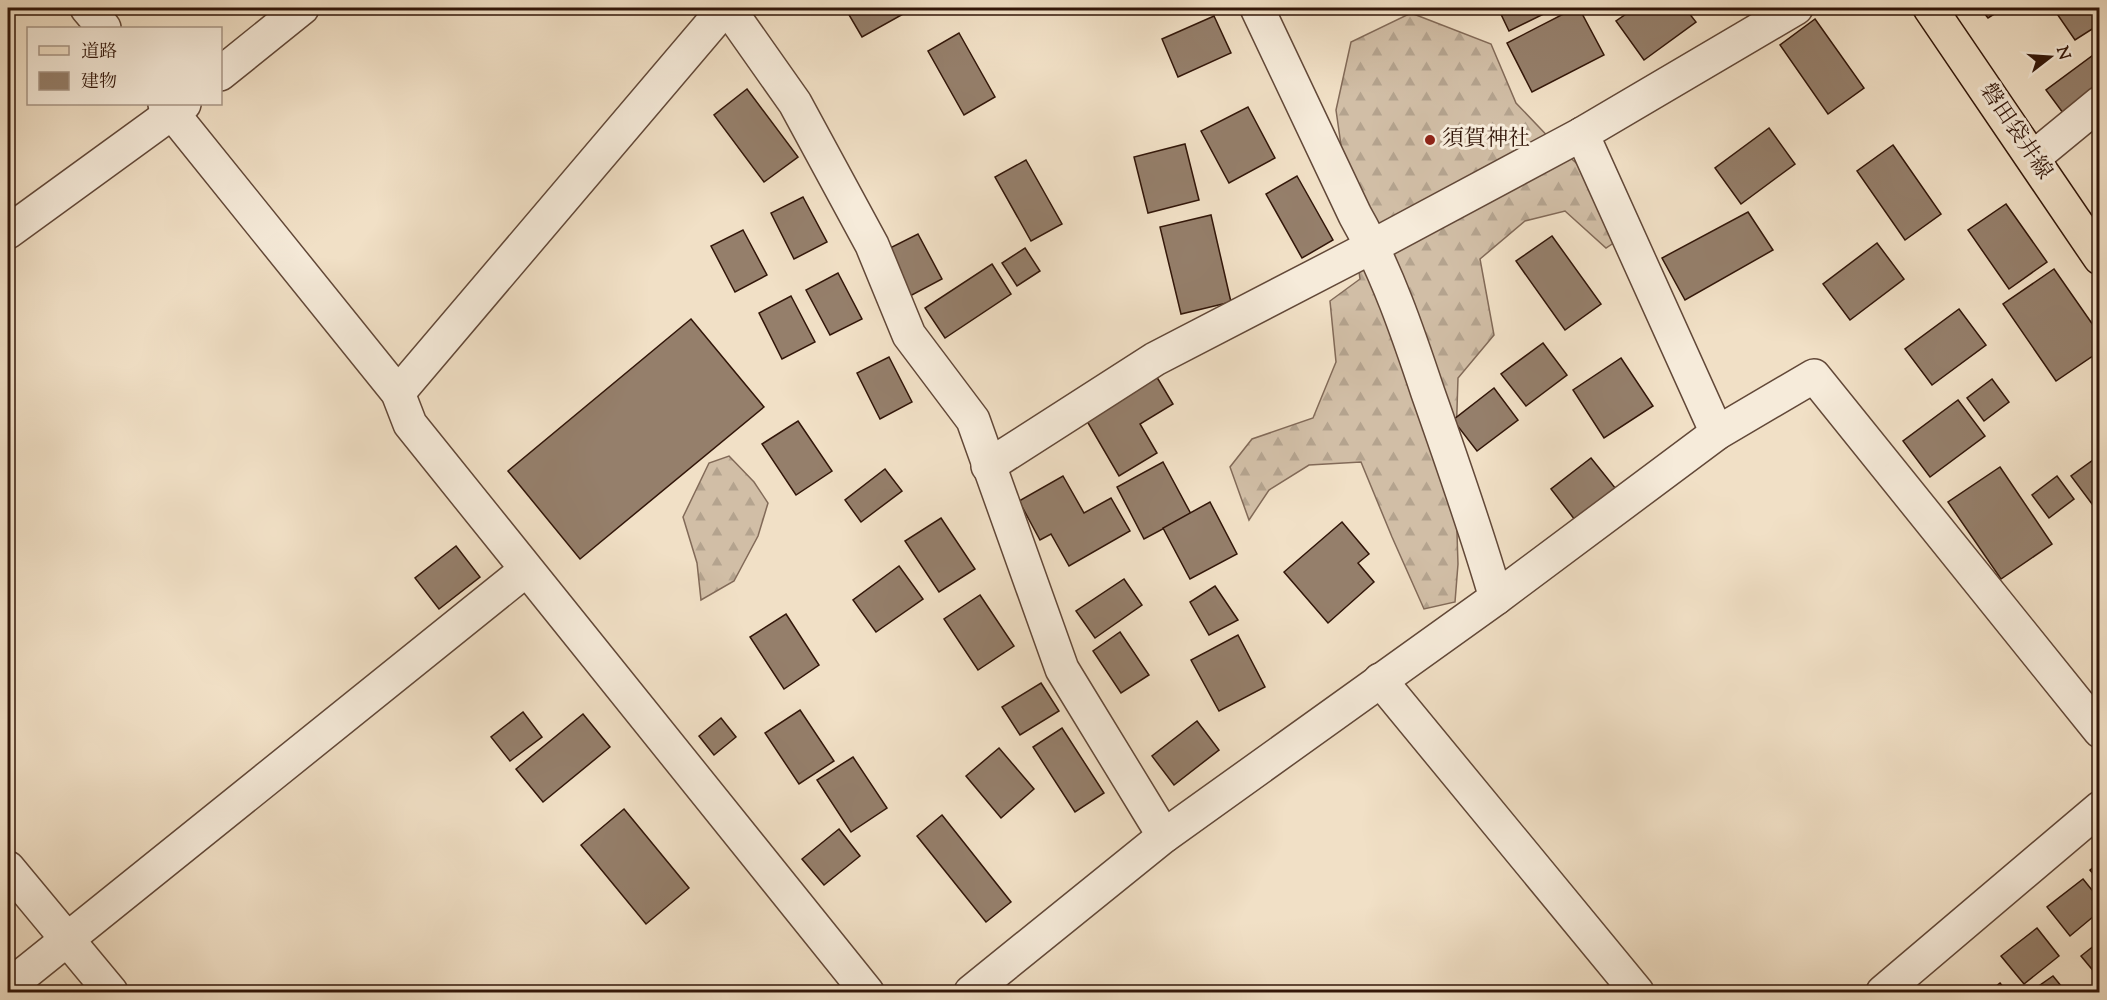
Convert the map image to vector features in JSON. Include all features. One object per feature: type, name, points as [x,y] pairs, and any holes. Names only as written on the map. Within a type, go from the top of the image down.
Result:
[{"type":"main road","name":"磐田袋井線","points":[[1930,8],[2100,258]]},
{"type":"street","points":[[87,8],[103,27]]},
{"type":"street","points":[[222,72],[302,8]]},
{"type":"street","points":[[398,393],[726,8],[795,103],[872,245],[909,335],[973,420],[1062,669],[1164,836]]},
{"type":"street","points":[[1257,8],[1355,215],[1373,246],[1419,365],[1475,526],[1496,598]]},
{"type":"street","points":[[988,466],[1155,358],[1373,246],[1582,134],[1796,8]]},
{"type":"street","points":[[2033,158],[2100,103]]},
{"type":"street","points":[[8,232],[174,107],[398,393],[411,424],[867,993]]},
{"type":"street","points":[[1582,134],[1718,433]]},
{"type":"street","points":[[971,993],[1164,836],[1496,598],[1718,433],[1814,376],[2100,731]]},
{"type":"street","points":[[8,987],[526,570]]},
{"type":"street","points":[[1380,680],[1637,993]]},
{"type":"street","points":[[1883,993],[2100,808]]},
{"type":"street","points":[[8,868],[111,993]]},
{"type":"green space","points":[[1411,13],[1491,44],[1516,103],[1558,147],[1607,190],[1627,234],[1606,248],[1565,211],[1525,221],[1480,259],[1494,335],[1458,378],[1455,471],[1458,564],[1455,602],[1424,609],[1361,462],[1309,465],[1269,490],[1249,520],[1230,467],[1252,439],[1313,418],[1336,362],[1330,301],[1360,279],[1336,110],[1351,42]]},
{"type":"green space","points":[[729,456],[754,482],[768,503],[758,536],[734,581],[701,600],[697,563],[683,517],[709,463]]},
{"type":"building","points":[[845,8],[914,8],[862,37]]},
{"type":"building","points":[[1498,8],[1551,8],[1552,10],[1509,31]]},
{"type":"building","points":[[1579,8],[1604,55],[1532,92],[1507,43]]},
{"type":"building","points":[[1635,8],[1685,8],[1696,22],[1644,60],[1616,21]]},
{"type":"building","points":[[1980,8],[2004,8],[1988,18]]},
{"type":"building","points":[[2053,8],[2100,8],[2100,24],[2075,40]]},
{"type":"building","points":[[1214,16],[1231,53],[1178,77],[1162,39]]},
{"type":"building","points":[[1815,19],[1864,88],[1828,114],[1780,45]]},
{"type":"building","points":[[959,33],[995,97],[964,115],[928,51]]},
{"type":"building","points":[[2100,50],[2100,93],[2066,117],[2046,90]]},
{"type":"building","points":[[747,89],[798,157],[764,182],[714,115]]},
{"type":"building","points":[[1248,107],[1275,158],[1229,183],[1201,131]]},
{"type":"building","points":[[1769,128],[1795,164],[1741,204],[1715,168]]},
{"type":"building","points":[[1185,144],[1199,200],[1148,213],[1134,157]]},
{"type":"building","points":[[1893,145],[1941,214],[1905,240],[1857,171]]},
{"type":"building","points":[[1026,160],[1062,224],[1031,241],[995,177]]},
{"type":"building","points":[[1297,176],[1333,240],[1302,258],[1266,194]]},
{"type":"building","points":[[803,197],[827,242],[794,259],[771,213]]},
{"type":"building","points":[[2006,204],[2047,262],[2009,289],[1968,230]]},
{"type":"building","points":[[1748,212],[1773,250],[1685,300],[1662,258]]},
{"type":"building","points":[[1211,215],[1231,302],[1181,314],[1160,227]]},
{"type":"building","points":[[743,230],[767,275],[735,292],[711,246]]},
{"type":"building","points":[[918,234],[942,279],[910,296],[886,250]]},
{"type":"building","points":[[1552,236],[1601,304],[1565,330],[1516,261]]},
{"type":"building","points":[[1877,243],[1904,279],[1850,320],[1823,284]]},
{"type":"building","points":[[1025,248],[1040,271],[1017,286],[1002,263]]},
{"type":"building","points":[[992,264],[1011,294],[945,338],[925,308]]},
{"type":"building","points":[[2054,269],[2100,335],[2100,351],[2056,381],[2003,304]]},
{"type":"building","points":[[838,273],[862,319],[830,335],[806,290]]},
{"type":"building","points":[[791,296],[815,342],[782,359],[759,313]]},
{"type":"building","points":[[1959,309],[1986,345],[1932,385],[1905,349]]},
{"type":"building","points":[[691,319],[764,407],[580,559],[508,471]]},
{"type":"building","points":[[1543,343],[1567,375],[1526,406],[1501,374]]},
{"type":"building","points":[[889,357],[912,402],[880,419],[857,373]]},
{"type":"building","points":[[1621,358],[1653,406],[1604,438],[1573,390]]},
{"type":"building","points":[[1155,374],[1173,404],[1140,424],[1157,453],[1119,476],[1084,416]]},
{"type":"building","points":[[1992,379],[2009,402],[1984,421],[1967,398]]},
{"type":"building","points":[[1494,388],[1518,420],[1477,451],[1453,420]]},
{"type":"building","points":[[1958,400],[1985,436],[1930,477],[1903,441]]},
{"type":"building","points":[[798,421],[832,471],[796,495],[762,444]]},
{"type":"building","points":[[2100,455],[2100,505],[2095,508],[2071,476]]},
{"type":"building","points":[[1591,458],[1616,489],[1575,520],[1551,489]]},
{"type":"building","points":[[1163,462],[1191,514],[1144,539],[1117,487]]},
{"type":"building","points":[[2000,467],[2052,544],[2001,579],[1948,502]]},
{"type":"building","points":[[885,469],[902,491],[861,522],[845,500]]},
{"type":"building","points":[[1063,476],[1084,513],[1111,498],[1130,531],[1069,566],[1051,534],[1040,540],[1019,501]]},
{"type":"building","points":[[2057,476],[2074,499],[2049,518],[2032,495]]},
{"type":"building","points":[[1210,502],[1237,554],[1190,579],[1163,528]]},
{"type":"building","points":[[941,518],[975,569],[939,592],[905,541]]},
{"type":"building","points":[[1342,522],[1369,554],[1358,563],[1374,582],[1328,623],[1284,572]]},
{"type":"building","points":[[456,546],[480,577],[439,609],[415,578]]},
{"type":"building","points":[[899,566],[923,599],[876,632],[853,600]]},
{"type":"building","points":[[1124,579],[1142,605],[1095,638],[1076,611]]},
{"type":"building","points":[[1215,586],[1238,620],[1209,635],[1190,602]]},
{"type":"building","points":[[980,595],[1014,646],[978,670],[944,619]]},
{"type":"building","points":[[786,614],[819,665],[784,689],[750,637]]},
{"type":"building","points":[[1120,632],[1149,675],[1121,693],[1093,651]]},
{"type":"building","points":[[1238,635],[1265,687],[1219,711],[1191,660]]},
{"type":"building","points":[[1041,683],[1059,711],[1020,735],[1002,707]]},
{"type":"building","points":[[800,710],[834,761],[799,784],[765,733]]},
{"type":"building","points":[[523,712],[542,737],[510,761],[491,737]]},
{"type":"building","points":[[583,714],[610,747],[543,802],[516,769]]},
{"type":"building","points":[[721,718],[736,737],[714,755],[699,736]]},
{"type":"building","points":[[1197,721],[1219,750],[1174,785],[1152,756]]},
{"type":"building","points":[[1062,728],[1104,793],[1075,812],[1033,747]]},
{"type":"building","points":[[999,748],[1034,789],[1001,818],[966,776]]},
{"type":"building","points":[[853,757],[887,808],[851,832],[817,780]]},
{"type":"building","points":[[624,809],[689,888],[646,924],[581,845]]},
{"type":"building","points":[[942,815],[1011,902],[986,922],[917,836]]},
{"type":"building","points":[[839,829],[860,856],[824,885],[802,859]]},
{"type":"building","points":[[2100,862],[2100,882],[2090,870]]},
{"type":"building","points":[[2083,879],[2100,900],[2100,911],[2070,936],[2047,907]]},
{"type":"building","points":[[2037,928],[2059,956],[2024,984],[2001,956]]},
{"type":"building","points":[[2100,941],[2100,979],[2081,956]]},
{"type":"building","points":[[2053,976],[2066,992],[2030,992]]},
{"type":"building","points":[[2000,983],[2007,992],[1989,992]]},
{"type":"place","name":"須賀神社","points":[[1430,140]]}]
